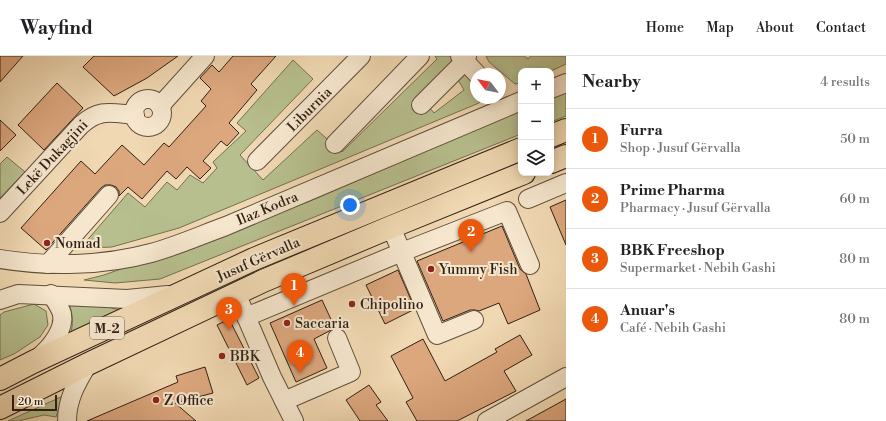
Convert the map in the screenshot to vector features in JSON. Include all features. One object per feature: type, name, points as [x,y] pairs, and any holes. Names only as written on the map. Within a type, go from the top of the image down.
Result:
[{"type":"highway","points":[[554,135],[566,130]]},
{"type":"highway","name":"Jusuf Gërvalla","points":[[0,379],[33,362],[254,259],[518,150]]},
{"type":"highway","points":[[554,161],[566,156]]},
{"type":"highway","name":"Jusuf Gërvalla","points":[[0,408],[236,293],[391,227],[518,175]]},
{"type":"street","name":"Lekë Dukagjini","points":[[0,213],[89,118],[100,113],[135,115],[136,107],[139,103],[146,100],[154,100],[160,106],[205,56]]},
{"type":"street","name":"Liburnia","points":[[257,162],[361,56]]},
{"type":"street","points":[[335,144],[420,56]]},
{"type":"street","points":[[420,105],[464,58],[472,68]]},
{"type":"street","points":[[554,88],[566,83]]},
{"type":"street","name":"Ilaz Kodra","points":[[0,259],[48,264],[85,263],[118,260],[152,253],[188,241],[510,102]]},
{"type":"street","points":[[528,199],[566,183]]},
{"type":"street","points":[[48,264],[110,196]]},
{"type":"street","points":[[246,317],[402,252],[507,211],[530,265]]},
{"type":"street","points":[[391,227],[437,335],[474,320]]},
{"type":"street","points":[[0,300],[18,294],[51,294],[126,299],[181,293]]},
{"type":"street","points":[[236,293],[294,421]]},
{"type":"street","points":[[33,362],[49,349],[58,334],[62,315],[51,294]]},
{"type":"street","points":[[284,401],[351,372],[337,338]]},
{"type":"street","points":[[67,421],[67,410],[75,386],[88,364]]},
{"type":"street","points":[[488,421],[566,377]]},
{"type":"green space","points":[[435,56],[450,56],[454,61],[419,95],[434,113],[464,90],[457,78],[463,73],[470,80],[470,104],[477,104],[179,228],[112,247],[64,249],[69,239],[83,245],[128,193],[145,207],[167,182],[177,190],[190,175],[203,183],[217,168],[213,162],[246,131],[237,123],[293,60],[313,79],[240,155],[263,180],[317,130],[342,152],[437,59]]},
{"type":"green space","points":[[486,56],[524,56],[528,59],[531,56],[566,56],[566,64],[554,70],[554,68],[518,68],[518,84],[515,84],[506,76],[506,68],[496,68],[489,62]]},
{"type":"green space","points":[[566,91],[566,116],[554,121],[554,104],[554,96]]},
{"type":"green space","points":[[518,111],[518,135],[160,279],[115,283],[84,280],[104,275],[308,202]]},
{"type":"green space","points":[[7,157],[25,172],[0,198],[0,164]]},
{"type":"green space","points":[[66,297],[120,310],[71,333],[72,315]]},
{"type":"green space","points":[[34,304],[46,311],[48,325],[40,337],[14,354],[0,360],[0,315],[4,312]]},
{"type":"green space","points":[[63,396],[56,417],[44,415],[18,421],[8,421]]},
{"type":"building","points":[[0,56],[23,56],[0,82]]},
{"type":"building","points":[[94,56],[178,56],[147,78],[114,96],[83,67]]},
{"type":"building","points":[[233,56],[276,56],[251,84],[257,90],[229,123],[239,133],[227,146],[221,141],[203,161],[211,168],[200,179],[187,167],[176,179],[167,171],[142,199],[128,187],[119,196],[119,191],[116,187],[105,185],[46,250],[21,228],[81,161],[95,174],[122,145],[144,165],[164,143],[169,147],[206,106],[201,101],[211,89],[200,78],[212,65],[219,72]]},
{"type":"building","points":[[57,83],[83,108],[44,150],[18,125]]},
{"type":"building","points":[[0,120],[16,135],[0,151]]},
{"type":"building","points":[[566,200],[566,245],[550,207]]},
{"type":"building","points":[[502,226],[520,269],[526,274],[540,310],[508,324],[499,303],[479,311],[470,310],[443,321],[417,261]]},
{"type":"building","points":[[398,270],[415,309],[385,324],[366,285]]},
{"type":"building","points":[[322,300],[335,328],[314,339],[327,368],[296,382],[270,323]]},
{"type":"building","points":[[229,319],[259,378],[247,385],[217,325]]},
{"type":"building","points":[[520,335],[532,355],[504,371],[516,391],[457,421],[417,421],[406,402],[413,398],[391,356],[423,339],[445,381],[497,352],[495,349]]},
{"type":"building","points":[[205,367],[213,393],[175,403],[196,421],[87,421],[178,382],[176,376]]},
{"type":"building","points":[[369,385],[381,402],[376,405],[388,421],[360,421],[346,400]]},
{"type":"building","points":[[566,399],[566,421],[526,421]]},
{"type":"place","name":"Nomad","points":[[47,243]]},
{"type":"place","name":"Prime Pharma","points":[[471,252]]},
{"type":"place","name":"Yummy Fish","points":[[431,269]]},
{"type":"place","name":"Chipolino","points":[[352,304]]},
{"type":"place","name":"Furra","points":[[294,306]]},
{"type":"place","name":"Saccaria","points":[[287,323]]},
{"type":"place","name":"BBK Freeshop","points":[[229,330]]},
{"type":"place","name":"BBK","points":[[222,356]]},
{"type":"place","name":"Anuar's","points":[[300,373]]},
{"type":"place","name":"Z Office","points":[[156,400]]}]
